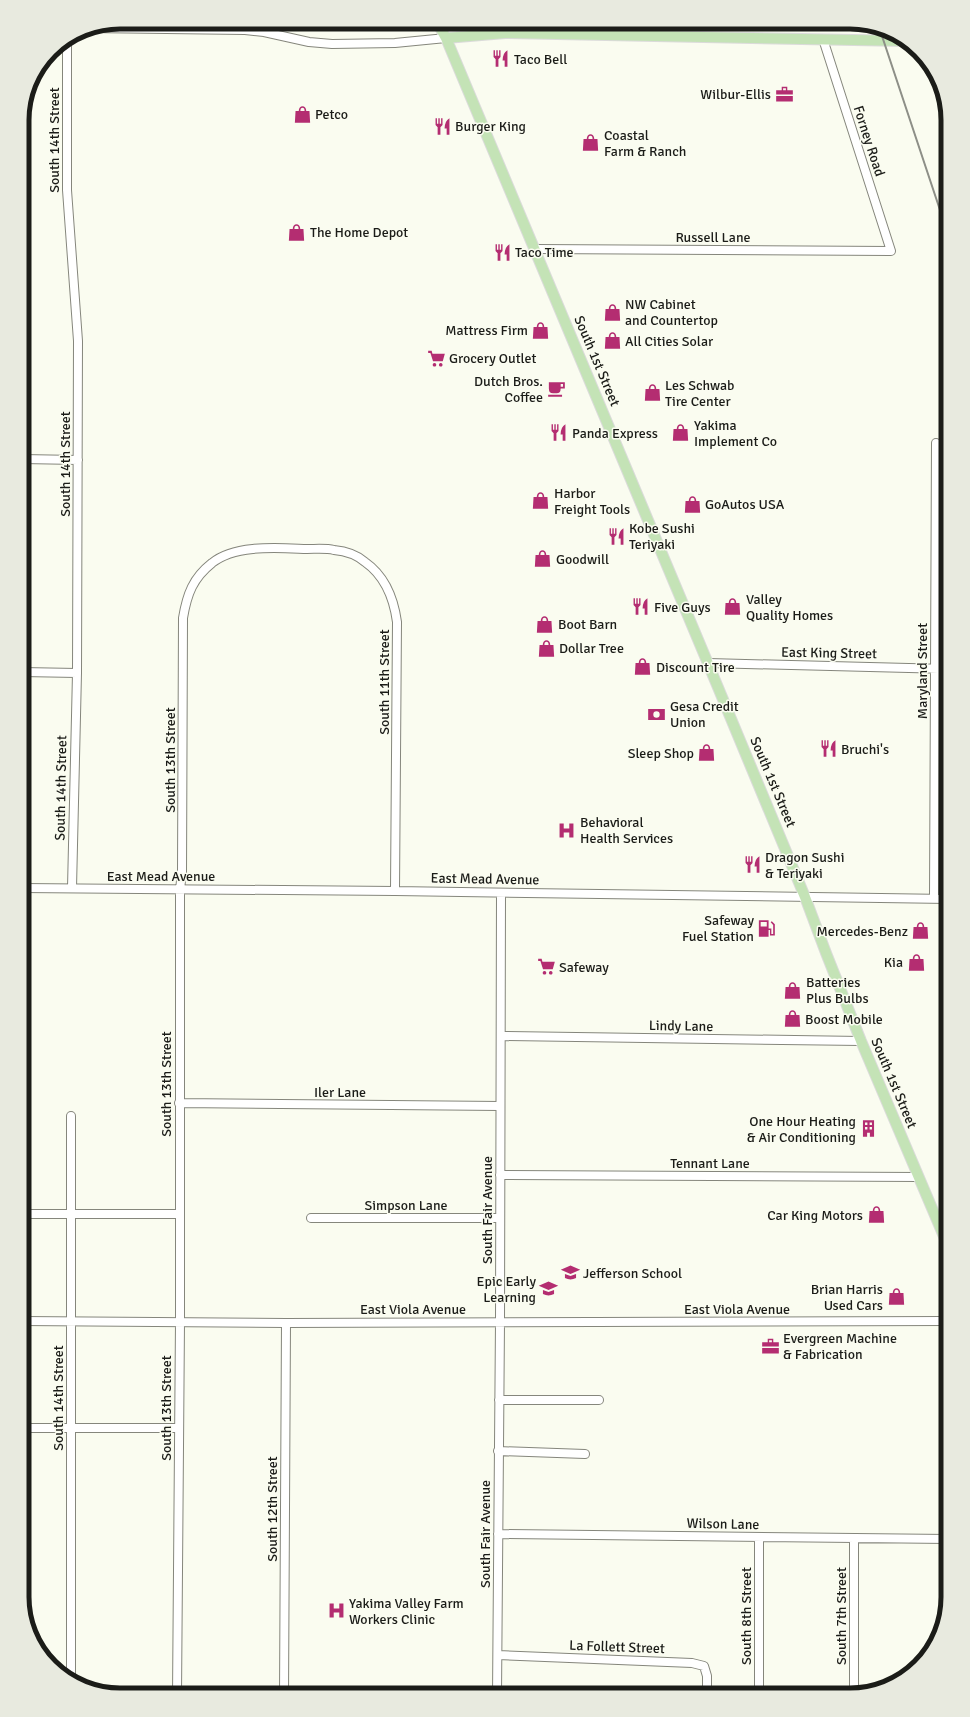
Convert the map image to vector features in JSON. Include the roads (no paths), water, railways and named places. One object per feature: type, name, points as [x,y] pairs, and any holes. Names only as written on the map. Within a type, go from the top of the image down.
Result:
[{"type":"main road","name":"South 1st Street","points":[[441,29],[535,249],[806,897],[826,953],[861,1041],[941,1229]]},
{"type":"main road","points":[[446,38],[505,33],[895,41]]},
{"type":"street","points":[[166,29],[245,30],[264,32],[309,42],[332,44],[395,43],[446,38]]},
{"type":"street","name":"Forney Road","points":[[823,39],[891,251]]},
{"type":"street","name":"South 14th Street","points":[[67,46],[67,190],[78,341],[77,673],[72,888]]},
{"type":"street","name":"Russell Lane","points":[[535,249],[891,251]]},
{"type":"street","name":"Maryland Street","points":[[934,899],[936,444]]},
{"type":"street","points":[[29,459],[78,460]]},
{"type":"street","name":"South 13th Street","points":[[177,1688],[180,1428],[180,889],[182,873],[183,618],[189,591],[213,562],[224,556],[247,550],[290,548]]},
{"type":"street","name":"South 11th Street","points":[[290,548],[334,550],[351,554],[365,562],[381,578],[392,597],[395,607],[397,637],[395,891]]},
{"type":"street","name":"East King Street","points":[[708,663],[941,669]]},
{"type":"street","points":[[29,672],[77,673]]},
{"type":"street","name":"East Mead Avenue","points":[[29,888],[395,891],[941,899]]},
{"type":"street","name":"South Fair Avenue","points":[[497,1688],[501,893]]},
{"type":"street","name":"Lindy Lane","points":[[501,1036],[861,1041]]},
{"type":"street","name":"Iler Lane","points":[[179,1103],[500,1106]]},
{"type":"street","name":"South 14th Street","points":[[71,1116],[71,1674]]},
{"type":"street","name":"Tennant Lane","points":[[500,1175],[919,1177]]},
{"type":"street","points":[[29,1214],[180,1214]]},
{"type":"street","name":"Simpson Lane","points":[[311,1218],[500,1218]]},
{"type":"street","name":"East Viola Avenue","points":[[29,1321],[286,1323],[941,1321]]},
{"type":"street","name":"South 12th Street","points":[[284,1688],[286,1323]]},
{"type":"street","points":[[499,1400],[599,1400]]},
{"type":"street","points":[[29,1428],[180,1428]]},
{"type":"street","points":[[498,1451],[585,1454]]},
{"type":"street","name":"Wilson Lane","points":[[498,1534],[941,1539]]},
{"type":"street","name":"South 8th Street","points":[[759,1537],[759,1688]]},
{"type":"street","name":"South 7th Street","points":[[854,1538],[854,1688]]},
{"type":"street","name":"La Follett Street","points":[[498,1655],[692,1663],[704,1666],[707,1676],[707,1688]]},
{"type":"railway","points":[[882,35],[941,213]]},
{"type":"place","name":"Taco Bell","points":[[501,59]]},
{"type":"place","name":"Wilbur-Ellis","points":[[784,94]]},
{"type":"place","name":"Petco","points":[[302,114]]},
{"type":"place","name":"Burger King","points":[[442,126]]},
{"type":"place","name":"Coastal Farm & Ranch","points":[[591,143]]},
{"type":"place","name":"The Home Depot","points":[[297,232]]},
{"type":"place","name":"Taco Time","points":[[502,252]]},
{"type":"place","name":"NW Cabinet and Countertop","points":[[612,312]]},
{"type":"place","name":"Mattress Firm","points":[[541,330]]},
{"type":"place","name":"All Cities Solar","points":[[612,341]]},
{"type":"place","name":"Grocery Outlet","points":[[436,358]]},
{"type":"place","name":"Dutch Bros. Coffee","points":[[556,389]]},
{"type":"place","name":"Les Schwab Tire Center","points":[[652,393]]},
{"type":"place","name":"Panda Express","points":[[559,433]]},
{"type":"place","name":"Yakima Implement Co","points":[[681,433]]},
{"type":"place","name":"Harbor Freight Tools","points":[[541,501]]},
{"type":"place","name":"GoAutos USA","points":[[692,504]]},
{"type":"place","name":"Kobe Sushi Teriyaki","points":[[616,536]]},
{"type":"place","name":"Goodwill","points":[[543,559]]},
{"type":"place","name":"Five Guys","points":[[641,607]]},
{"type":"place","name":"Valley Quality Homes","points":[[733,607]]},
{"type":"place","name":"Boot Barn","points":[[545,624]]},
{"type":"place","name":"Dollar Tree","points":[[546,648]]},
{"type":"place","name":"Discount Tire","points":[[643,667]]},
{"type":"place","name":"Gesa Credit Union","points":[[657,714]]},
{"type":"place","name":"Bruchi's","points":[[828,749]]},
{"type":"place","name":"Sleep Shop","points":[[707,753]]},
{"type":"place","name":"Behavioral Health Services","points":[[567,830]]},
{"type":"place","name":"Dragon Sushi & Teriyaki","points":[[752,865]]},
{"type":"place","name":"Safeway Fuel Station","points":[[767,928]]},
{"type":"place","name":"Mercedes-Benz","points":[[921,931]]},
{"type":"place","name":"Kia","points":[[916,962]]},
{"type":"place","name":"Safeway","points":[[546,967]]},
{"type":"place","name":"Batteries Plus Bulbs","points":[[793,990]]},
{"type":"place","name":"Boost Mobile","points":[[792,1019]]},
{"type":"place","name":"One Hour Heating & Air Conditioning","points":[[869,1129]]},
{"type":"place","name":"Car King Motors","points":[[876,1215]]},
{"type":"place","name":"Jefferson School","points":[[570,1273]]},
{"type":"place","name":"Epic Early Learning","points":[[549,1289]]},
{"type":"place","name":"Brian Harris Used Cars","points":[[896,1297]]},
{"type":"place","name":"Evergreen Machine & Fabrication","points":[[770,1346]]},
{"type":"place","name":"Yakima Valley Farm Workers Clinic","points":[[336,1611]]}]
